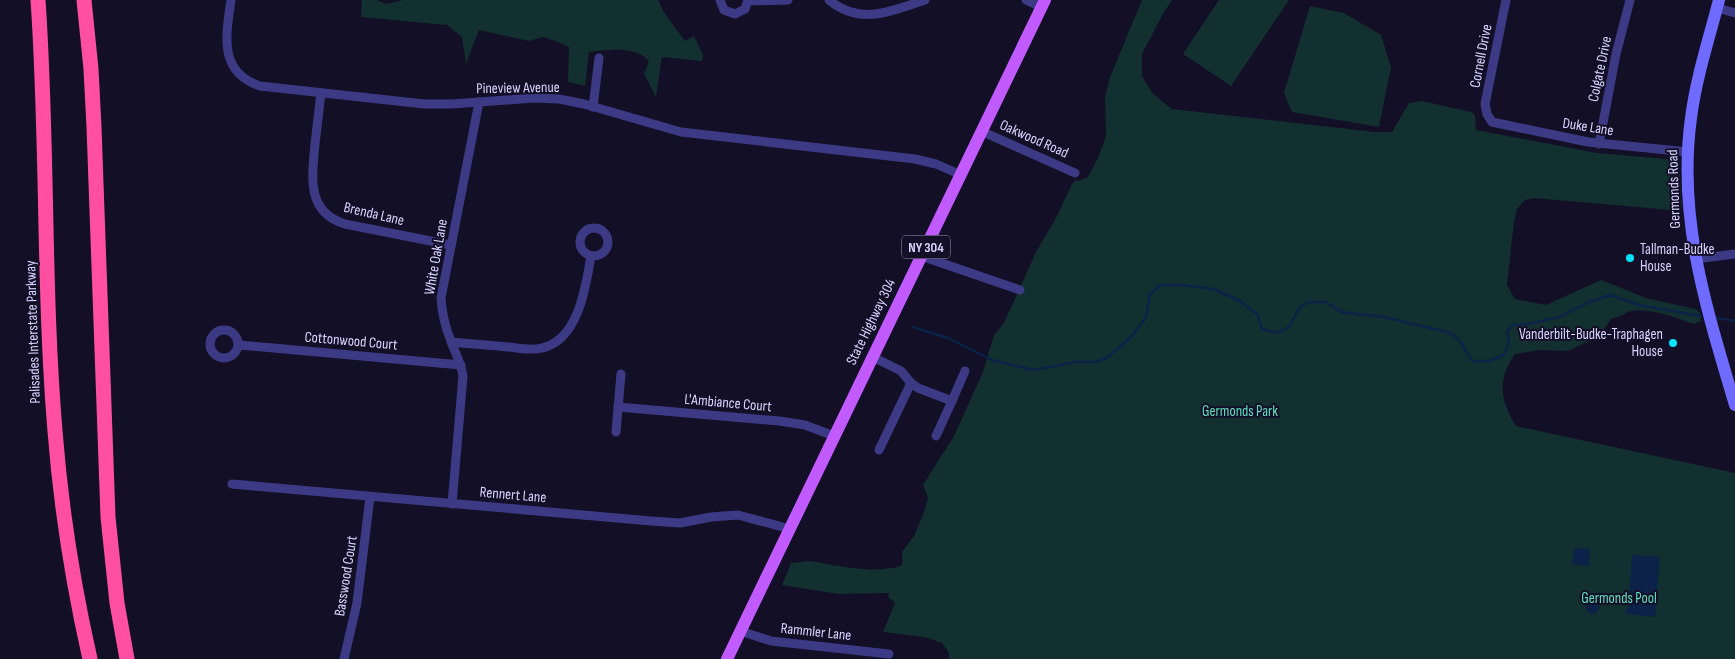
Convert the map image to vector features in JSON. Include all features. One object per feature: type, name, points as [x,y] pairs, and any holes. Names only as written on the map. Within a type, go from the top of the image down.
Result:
[{"type":"highway","name":"Palisades Interstate Parkway","points":[[38,0],[55,439],[68,545],[90,659]]},
{"type":"highway","points":[[84,0],[94,126],[108,517],[116,593],[126,659]]},
{"type":"main road","name":"State Highway 304","points":[[727,659],[1043,4]]},
{"type":"street","name":"Pineview Avenue","points":[[231,0],[226,43],[230,60],[239,74],[260,86],[416,104],[542,98],[567,101],[594,107],[672,131],[915,159],[936,164],[960,175]]},
{"type":"street","points":[[720,0],[724,10],[733,14],[743,10],[748,0],[772,2],[788,0]]},
{"type":"street","points":[[828,0],[846,11],[870,15],[926,0]]},
{"type":"street","points":[[1026,0],[1043,4]]},
{"type":"street","name":"Cornell Drive","points":[[1488,117],[1485,104],[1506,0]]},
{"type":"street","name":"Colgate Drive","points":[[1599,144],[1616,54],[1630,0]]},
{"type":"street","points":[[1718,4],[1735,13]]},
{"type":"street","name":"Germonds Road","points":[[1718,4],[1695,92],[1688,152],[1690,214],[1695,259],[1735,405]]},
{"type":"street","points":[[594,107],[598,58]]},
{"type":"street","name":"Brenda Lane","points":[[321,93],[312,178],[315,196],[323,211],[333,219],[345,224],[451,245]]},
{"type":"street","name":"White Oak Lane","points":[[452,504],[463,383],[461,365],[442,316],[441,298],[480,102]]},
{"type":"street","name":"Duke Lane","points":[[1488,117],[1492,122],[1499,125],[1599,144],[1688,152]]},
{"type":"street","name":"Oakwood Road","points":[[981,132],[1075,173]]},
{"type":"street","points":[[1695,259],[1735,254]]},
{"type":"street","points":[[451,342],[530,349],[541,349],[551,345],[568,329],[579,310],[591,256]]},
{"type":"street","points":[[921,256],[1020,290]]},
{"type":"street","name":"Cottonwood Court","points":[[239,345],[461,365]]},
{"type":"street","points":[[873,357],[901,371],[911,384],[952,402]]},
{"type":"street","points":[[936,436],[965,371]]},
{"type":"street","points":[[616,432],[621,374]]},
{"type":"street","points":[[879,450],[911,384]]},
{"type":"street","name":"L'Ambiance Court","points":[[618,407],[778,421],[805,425],[834,436]]},
{"type":"street","name":"Rennert Lane","points":[[232,484],[680,523],[711,517],[738,515],[790,529]]},
{"type":"street","name":"Basswood Court","points":[[344,659],[357,603],[370,497]]},
{"type":"street","name":"Rammler Lane","points":[[740,631],[771,640],[889,654]]},
{"type":"green space","points":[[362,0],[377,0],[386,4],[403,0],[658,0],[665,14],[685,41],[694,36],[703,55],[702,61],[662,57],[656,97],[644,74],[649,61],[643,56],[621,50],[589,52],[585,86],[568,82],[569,47],[556,41],[543,37],[529,41],[479,30],[466,64],[462,37],[447,25],[361,17]]},
{"type":"green space","name":"Germonds Park","points":[[1142,0],[1172,0],[1142,54],[1142,76],[1153,94],[1172,109],[1375,132],[1392,132],[1409,103],[1422,101],[1471,112],[1475,115],[1476,130],[1597,153],[1679,160],[1682,209],[1674,208],[1671,210],[1534,198],[1525,200],[1517,209],[1514,222],[1507,285],[1515,299],[1546,305],[1601,280],[1646,298],[1695,309],[1700,313],[1701,321],[1694,324],[1646,310],[1631,311],[1612,318],[1599,336],[1568,351],[1539,350],[1515,354],[1509,363],[1503,381],[1504,399],[1516,426],[1735,473],[1735,659],[949,659],[949,653],[942,643],[924,637],[883,632],[895,603],[888,597],[889,593],[839,594],[782,585],[791,563],[810,561],[868,569],[901,566],[903,561],[902,552],[914,536],[928,498],[923,485],[954,436],[983,372],[994,335],[1004,323],[1036,252],[1056,218],[1072,184],[1076,180],[1079,181],[1088,177],[1098,158],[1106,136],[1105,98],[1110,77]]},
{"type":"green space","points":[[1219,0],[1289,0],[1231,86],[1183,54]]},
{"type":"green space","points":[[1310,6],[1344,13],[1381,35],[1391,67],[1379,127],[1292,112],[1284,93]]},
{"type":"water","points":[[1574,548],[1590,549],[1589,566],[1572,564]]},
{"type":"water","points":[[1632,555],[1660,557],[1655,617],[1626,614]]},
{"type":"water","points":[[1586,593],[1600,594],[1599,609],[1595,614],[1590,614],[1586,610]]},
{"type":"waterway","points":[[913,327],[948,338],[992,360],[1034,370],[1075,362],[1094,362],[1107,358],[1133,335],[1146,317],[1150,294],[1160,285],[1182,285],[1214,289],[1240,301],[1258,315],[1262,329],[1277,333],[1289,327],[1300,307],[1309,302],[1326,302],[1341,312],[1384,317],[1451,333],[1460,341],[1472,361],[1489,361],[1504,355],[1509,343],[1507,331],[1513,325],[1528,324],[1559,317],[1589,302],[1610,295],[1639,305],[1701,316]]},
{"type":"waterway","points":[[1718,318],[1735,321]]},
{"type":"place","name":"Tallman-Budke House","points":[[1630,258]]},
{"type":"place","name":"Vanderbilt-Budke-Traphagen House","points":[[1673,343]]},
{"type":"park label","name":"Germonds Pool","points":[[1619,598]]}]
